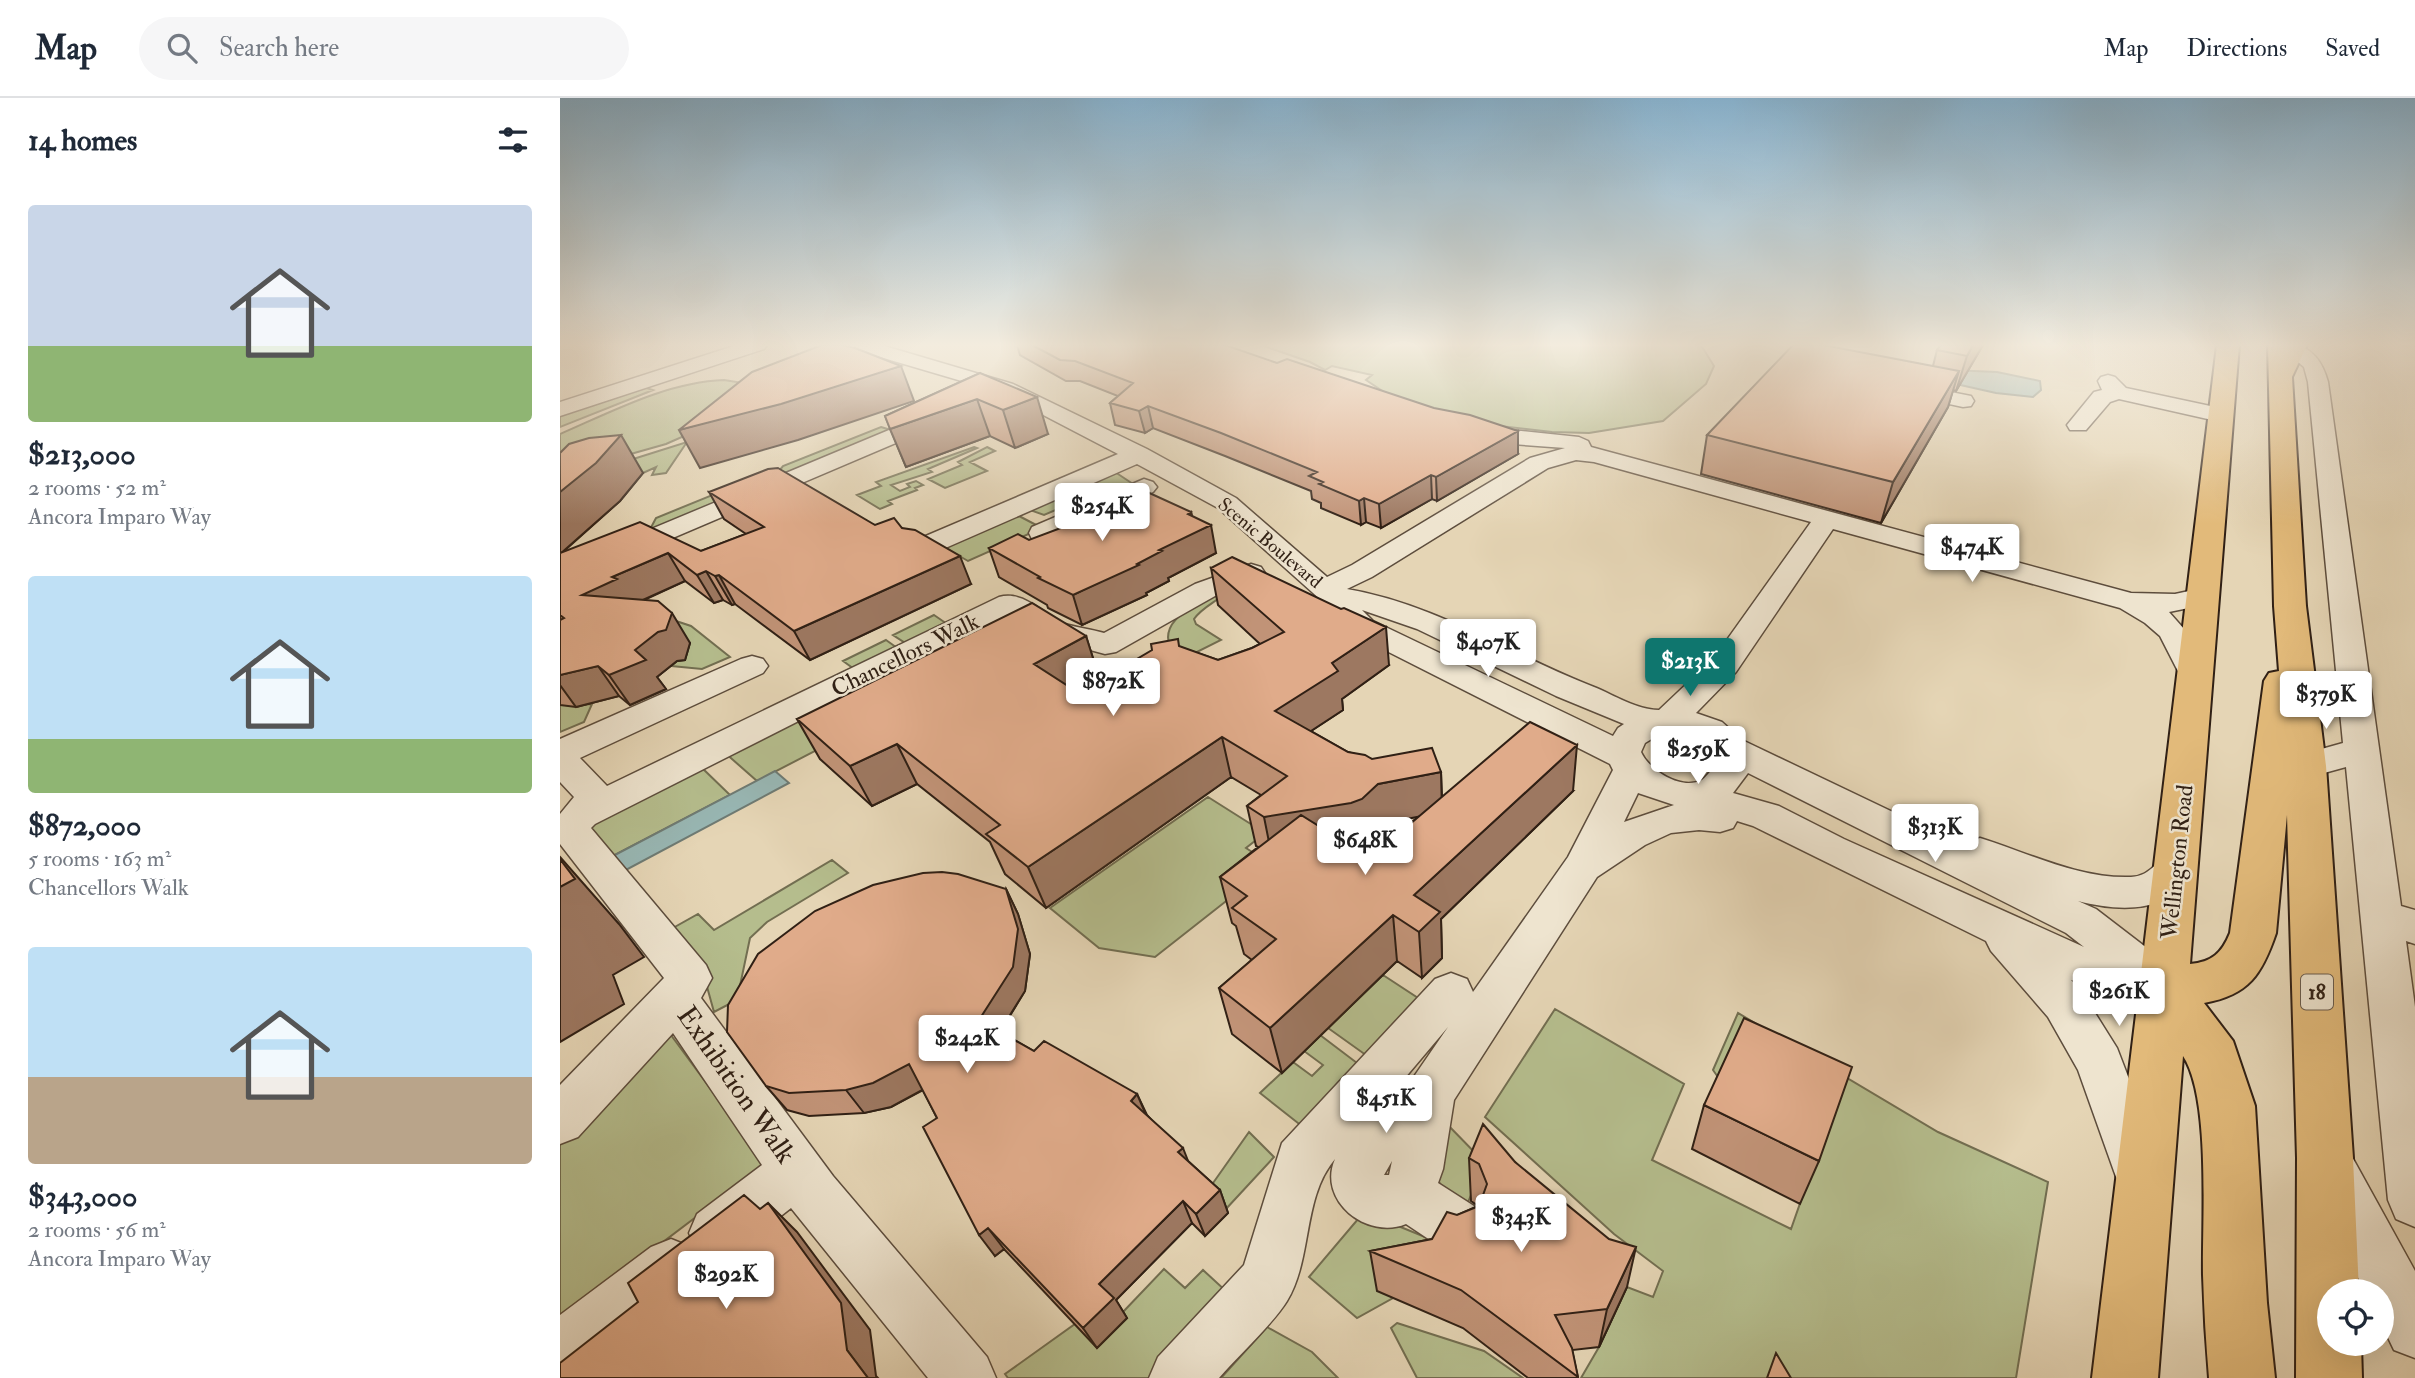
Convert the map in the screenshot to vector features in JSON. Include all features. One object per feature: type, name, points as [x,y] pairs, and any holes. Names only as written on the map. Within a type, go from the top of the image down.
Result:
[{"type":"highway","name":"Wellington Road","points":[[2125,1378],[2222,405]]},
{"type":"highway","name":"18","points":[[2287,405],[2290,606],[2306,766],[2325,1158],[2329,1378]]},
{"type":"highway","points":[[2163,986],[2198,985],[2224,978],[2246,956],[2253,933],[2290,606]]},
{"type":"highway","points":[[2163,986],[2214,1058],[2228,1106],[2235,1303],[2242,1378]]},
{"type":"street","points":[[560,577],[966,405]]},
{"type":"street","name":"Scenic Boulevard","points":[[1040,405],[1139,454],[1227,503],[1328,592],[1362,626],[1627,763]]},
{"type":"street","points":[[2078,425],[2095,405]]},
{"type":"street","points":[[2182,405],[2221,415]]},
{"type":"street","points":[[2321,405],[2362,750],[2398,922],[2415,1200]]},
{"type":"street","points":[[1444,422],[1512,437],[1572,442],[1595,455]]},
{"type":"street","points":[[1328,592],[1539,463],[1575,453],[1595,455],[2130,602],[2170,626],[2193,674]]},
{"type":"street","points":[[924,547],[1139,454]]},
{"type":"street","points":[[1042,533],[1143,487]]},
{"type":"street","points":[[1662,721],[1725,665],[1826,520]]},
{"type":"street","name":"Chancellors Walk","points":[[570,823],[1009,603],[1053,630],[1092,639],[1105,645],[1205,590],[1251,573]]},
{"type":"street","name":"Scenic Boulevard","points":[[1328,592],[1392,608],[1487,649],[1578,694],[1662,721]]},
{"type":"street","points":[[2130,602],[2166,604],[2203,597]]},
{"type":"street","points":[[1454,673],[1487,649]]},
{"type":"street","points":[[1583,866],[1678,792],[1710,790],[1723,782],[1731,772],[1734,761],[1724,743],[1716,708],[1725,665]]},
{"type":"street","points":[[560,753],[752,666]]},
{"type":"street","points":[[1662,721],[1698,725],[1724,743],[1866,817],[2081,921],[2163,986],[2071,962],[1830,849],[1766,816],[1644,782],[1627,763],[1624,745],[1630,735],[1640,727],[1662,721]]},
{"type":"street","points":[[2306,766],[2362,750]]},
{"type":"street","points":[[560,759],[595,797],[570,823]]},
{"type":"street","points":[[1458,1227],[1408,1194],[1418,1169],[1430,1094],[1583,866],[1627,763]]},
{"type":"street","points":[[1583,866],[1656,822],[1684,815],[1718,817],[1830,849]]},
{"type":"street","points":[[1866,817],[2103,892],[2151,890],[2175,871]]},
{"type":"street","name":"Exhibition Walk","points":[[570,823],[607,876],[690,978],[675,999],[796,1172],[965,1378]]},
{"type":"street","points":[[1995,925],[2064,1003],[2100,1063],[2145,1189]]},
{"type":"street","points":[[1179,1378],[1268,1281],[1300,1161],[1451,992]]},
{"type":"street","points":[[560,1120],[675,999]]},
{"type":"street","points":[[2325,1158],[2415,1329]]},
{"type":"street","points":[[560,1352],[796,1172]]},
{"type":"green space","points":[[582,405],[616,405],[560,427],[560,412]]},
{"type":"green space","points":[[628,405],[737,405],[734,414],[666,444],[560,474],[560,434]]},
{"type":"green space","points":[[1419,405],[1682,405],[1663,421],[1589,433],[1491,425]]},
{"type":"green space","points":[[881,427],[894,431],[770,482],[783,466]]},
{"type":"green space","points":[[687,442],[666,473],[652,475],[656,467],[643,473],[630,460]]},
{"type":"green space","points":[[987,447],[995,451],[970,462],[987,471],[945,488],[928,479],[962,465],[958,462]]},
{"type":"green space","points":[[977,448],[928,469],[932,472],[891,485],[900,491],[910,487],[907,484],[916,481],[923,485],[888,501],[892,504],[880,509],[857,495],[881,486],[876,482]]},
{"type":"green space","points":[[769,472],[754,489],[647,535],[656,518]]},
{"type":"green space","points":[[1115,472],[1136,486],[1112,496],[1087,484]]},
{"type":"green space","points":[[1073,489],[1086,497],[1044,515],[1027,509]]},
{"type":"green space","points":[[1019,516],[1042,528],[968,561],[942,546],[1010,517]]},
{"type":"green space","points":[[1230,588],[1194,619],[1196,624],[1221,640],[1179,661],[1170,647],[1168,635],[1172,624],[1192,607]]},
{"type":"green space","points":[[934,615],[950,626],[910,646],[893,635]]},
{"type":"green space","points":[[676,621],[691,626],[730,657],[702,669],[671,666],[677,661]]},
{"type":"green space","points":[[886,640],[900,650],[857,671],[843,661]]},
{"type":"green space","points":[[943,644],[977,667],[757,781],[724,752]]},
{"type":"green space","points":[[592,704],[584,722],[560,732],[560,705]]},
{"type":"green space","points":[[699,765],[730,795],[611,857],[582,823]]},
{"type":"green space","points":[[1208,797],[1265,833],[1246,848],[1272,865],[1155,957],[1099,948],[1050,908]]},
{"type":"green space","points":[[832,860],[848,873],[767,922],[750,938],[737,1000],[714,1012],[701,965],[673,928],[698,914],[714,930]]},
{"type":"green space","points":[[1383,975],[1418,998],[1370,1058],[1328,1028]]},
{"type":"green space","points":[[1555,1009],[1684,1084],[1652,1160],[1791,1229],[1832,1112],[1722,1083],[1713,1070],[1738,1013],[1938,1132],[2048,1182],[2016,1378],[1581,1378],[1627,1287],[1653,1297],[1663,1271],[1614,1234],[1485,1117]]},
{"type":"green space","points":[[665,1027],[766,1164],[560,1320],[560,1144]]},
{"type":"green space","points":[[1320,1035],[1361,1066],[1303,1127],[1260,1093],[1293,1062],[1312,1076],[1323,1065],[1304,1051]]},
{"type":"green space","points":[[1444,1121],[1484,1162],[1467,1205],[1441,1185],[1434,1175]]},
{"type":"green space","points":[[1249,1132],[1274,1157],[1225,1210],[1206,1193]]},
{"type":"green space","points":[[1364,1212],[1452,1248],[1435,1279],[1398,1287],[1393,1298],[1357,1318],[1309,1277]]},
{"type":"green space","points":[[1164,1269],[1185,1288],[1203,1270],[1227,1292],[1150,1378],[1008,1378],[1005,1374],[1075,1324],[1122,1313]]},
{"type":"green space","points":[[1397,1323],[1484,1351],[1523,1378],[1417,1378],[1391,1328]]},
{"type":"green space","points":[[1267,1327],[1312,1352],[1338,1378],[1221,1378]]},
{"type":"water","points":[[775,771],[789,783],[624,871],[611,857]]},
{"type":"building","points":[[711,405],[778,405],[679,430]]},
{"type":"building","points":[[910,405],[960,405],[890,429],[885,416]]},
{"type":"building","points":[[991,405],[1017,405],[1003,410]]},
{"type":"building","points":[[1116,405],[1424,405],[1470,415],[1518,431],[1436,477],[1431,475],[1379,504],[1364,498],[1359,501],[1319,484],[1323,482],[1309,476],[1317,472],[1221,433],[1148,406],[1139,411]]},
{"type":"building","points":[[1736,405],[1939,405],[1893,482],[1707,435]]},
{"type":"building","points":[[621,435],[596,463],[560,492],[560,453],[569,444],[589,438]]},
{"type":"building","points":[[778,468],[875,525],[894,518],[902,528],[915,530],[960,556],[794,631],[719,575],[715,576],[706,571],[697,575],[668,553],[612,577],[617,579],[582,595],[658,601],[672,613],[666,630],[658,632],[635,650],[646,660],[609,675],[598,666],[560,675],[560,620],[564,618],[560,615],[560,553],[640,522],[701,551],[764,527],[709,492],[768,469]]},
{"type":"building","points":[[1145,491],[1191,512],[1188,514],[1211,525],[1159,550],[1162,551],[1137,564],[1139,565],[1073,595],[1038,578],[1040,577],[989,548],[1018,534],[1029,540]]},
{"type":"building","points":[[1232,557],[1341,609],[1386,627],[1332,663],[1338,671],[1275,711],[1348,752],[1372,759],[1432,748],[1441,772],[1378,784],[1362,799],[1351,803],[1264,817],[1247,806],[1287,776],[1222,737],[1028,867],[986,834],[1000,825],[897,744],[850,766],[797,719],[1032,603],[1086,636],[1034,664],[1079,693],[1152,650],[1151,644],[1178,639],[1179,646],[1218,660],[1252,648],[1284,632],[1211,568]]},
{"type":"building","points":[[1530,722],[1577,745],[1414,895],[1440,912],[1419,932],[1393,915],[1270,1028],[1219,988],[1276,939],[1232,908],[1247,896],[1220,877],[1301,815],[1370,858]]},
{"type":"building","points":[[560,859],[575,879],[560,887]]},
{"type":"building","points":[[923,873],[958,874],[1006,889],[1018,929],[1013,967],[979,1020],[1034,1051],[1044,1041],[1137,1094],[1131,1101],[1183,1148],[1178,1152],[1220,1190],[1196,1214],[1183,1201],[1099,1284],[1114,1298],[1083,1328],[988,1228],[979,1235],[923,1127],[937,1118],[909,1064],[873,1083],[846,1090],[789,1093],[766,1086],[727,1032],[728,1005],[758,954],[815,911],[873,885]]},
{"type":"building","points":[[1744,1018],[1852,1067],[1819,1161],[1704,1105]]},
{"type":"building","points":[[1483,1124],[1515,1162],[1609,1239],[1636,1247],[1607,1309],[1555,1315],[1572,1348],[1578,1377],[1461,1290],[1370,1251],[1432,1239],[1447,1212],[1457,1215],[1479,1206],[1487,1184],[1479,1164],[1469,1158]]},
{"type":"building","points":[[744,1195],[760,1209],[768,1203],[841,1303],[847,1350],[868,1378],[560,1378],[560,1363],[638,1302],[628,1283]]},
{"type":"building","points":[[1776,1353],[1791,1378],[1767,1378]]}]
